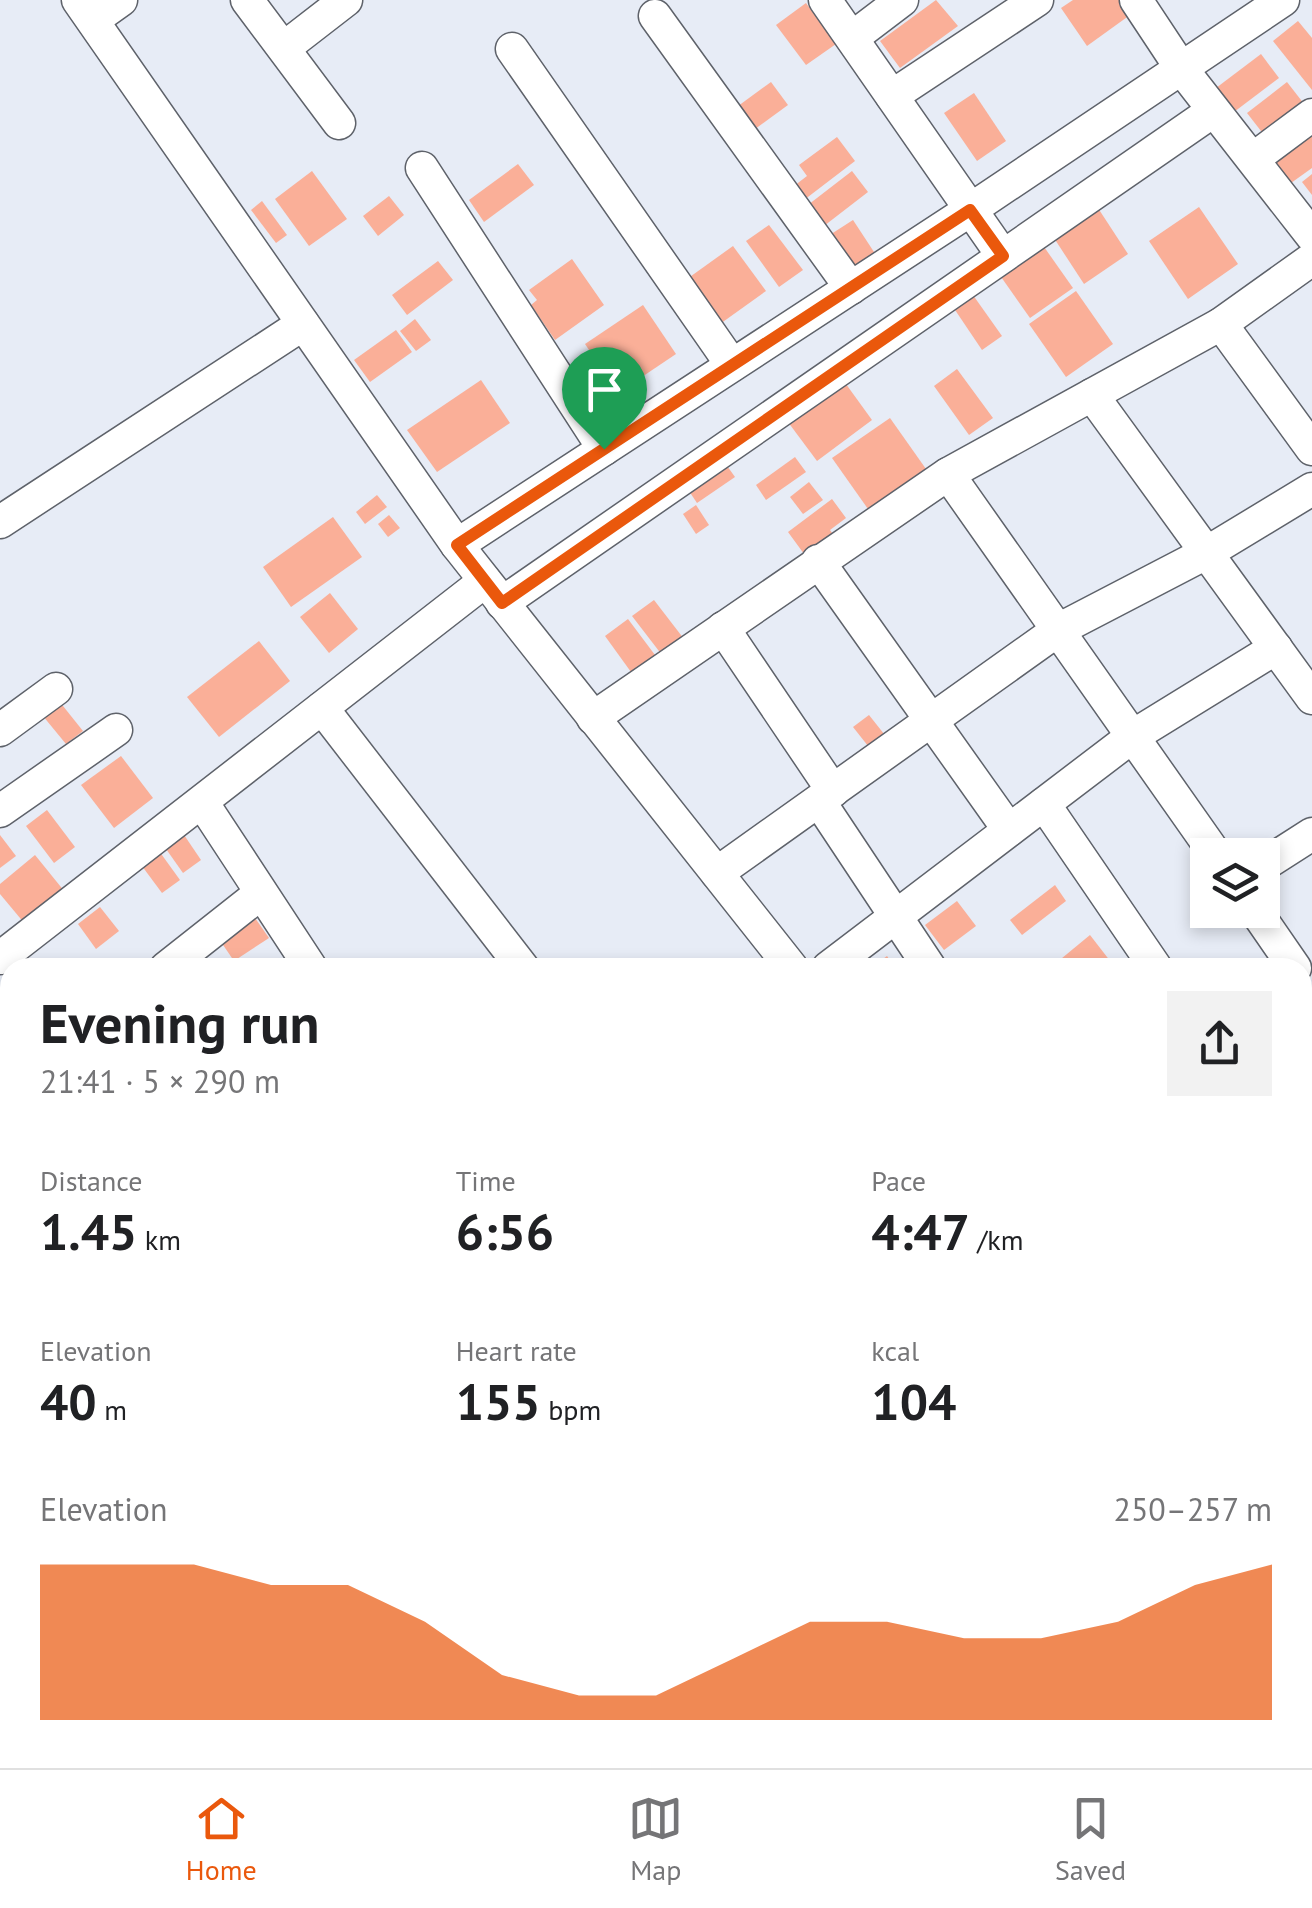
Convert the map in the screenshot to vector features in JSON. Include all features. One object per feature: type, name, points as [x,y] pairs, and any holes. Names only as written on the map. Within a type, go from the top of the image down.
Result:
[{"type":"street","points":[[121,0],[86,10],[457,545],[784,958]]},
{"type":"street","points":[[248,0],[339,122]]},
{"type":"street","points":[[284,48],[346,0]]},
{"type":"street","points":[[825,0],[1003,256]]},
{"type":"street","points":[[852,38],[902,0]]},
{"type":"street","points":[[892,96],[1037,0]]},
{"type":"street","points":[[1136,0],[1213,111],[1312,236]]},
{"type":"street","points":[[457,545],[1283,0]]},
{"type":"street","points":[[655,16],[851,288]]},
{"type":"street","points":[[512,49],[732,365]]},
{"type":"street","points":[[0,958],[322,708],[1003,256],[1213,111]]},
{"type":"street","points":[[1252,160],[1312,115]]},
{"type":"street","points":[[422,168],[604,449]]},
{"type":"street","points":[[593,718],[948,474],[1221,324],[1312,259]]},
{"type":"street","points":[[0,522],[302,324]]},
{"type":"street","points":[[1221,324],[1312,449]]},
{"type":"street","points":[[1092,395],[1276,648],[1308,684]]},
{"type":"street","points":[[948,474],[1204,838]]},
{"type":"street","points":[[716,872],[1058,630],[1208,552],[1312,489]]},
{"type":"street","points":[[818,561],[1009,830]]},
{"type":"street","points":[[723,628],[923,958]]},
{"type":"street","points":[[841,958],[1133,736],[1276,648]]},
{"type":"street","points":[[0,730],[56,688]]},
{"type":"street","points":[[322,708],[515,958]]},
{"type":"street","points":[[0,811],[116,730]]},
{"type":"street","points":[[202,802],[303,958]]},
{"type":"street","points":[[1044,804],[1149,958]]},
{"type":"street","points":[[1280,854],[1312,834]]},
{"type":"street","points":[[179,958],[261,893]]},
{"type":"street","points":[[1267,928],[1288,958]]},
{"type":"building","points":[[936,0],[958,26],[900,68],[880,41]]},
{"type":"building","points":[[1073,0],[1119,0],[1130,15],[1087,46],[1061,8]]},
{"type":"building","points":[[806,3],[836,44],[806,65],[776,25]]},
{"type":"building","points":[[1298,21],[1312,38],[1312,90],[1273,41]]},
{"type":"building","points":[[1261,54],[1279,78],[1234,112],[1216,88]]},
{"type":"building","points":[[771,82],[788,105],[751,132],[734,109]]},
{"type":"building","points":[[1287,82],[1308,109],[1268,140],[1247,113]]},
{"type":"building","points":[[974,93],[1006,141],[977,161],[944,113]]},
{"type":"building","points":[[1312,123],[1312,168],[1291,183],[1274,161]]},
{"type":"building","points":[[837,137],[855,161],[804,200],[794,186],[807,176],[799,165]]},
{"type":"building","points":[[518,164],[534,185],[484,222],[469,200]]},
{"type":"building","points":[[312,171],[347,219],[309,246],[275,199]]},
{"type":"building","points":[[852,171],[868,192],[820,229],[804,208]]},
{"type":"building","points":[[1312,174],[1312,195],[1302,182]]},
{"type":"building","points":[[389,196],[404,215],[378,236],[363,216]]},
{"type":"building","points":[[262,201],[287,235],[276,243],[251,210]]},
{"type":"building","points":[[1096,205],[1128,254],[1084,284],[1052,235]]},
{"type":"building","points":[[1199,207],[1238,264],[1188,299],[1149,241]]},
{"type":"building","points":[[853,220],[876,255],[849,273],[825,238]]},
{"type":"building","points":[[769,225],[803,270],[779,287],[746,241]]},
{"type":"building","points":[[1042,244],[1073,288],[1030,318],[999,274]]},
{"type":"building","points":[[733,246],[766,291],[720,324],[687,279]]},
{"type":"building","points":[[572,259],[604,305],[555,340],[531,305],[537,300],[529,290]]},
{"type":"building","points":[[438,261],[453,280],[407,315],[392,295]]},
{"type":"building","points":[[968,288],[1002,336],[982,350],[949,301]]},
{"type":"building","points":[[1076,291],[1113,344],[1066,377],[1029,324]]},
{"type":"building","points":[[643,305],[676,354],[618,393],[585,344]]},
{"type":"building","points":[[415,319],[431,340],[416,351],[400,331]]},
{"type":"building","points":[[396,330],[412,352],[370,382],[354,360]]},
{"type":"building","points":[[957,369],[993,418],[969,435],[934,386]]},
{"type":"building","points":[[838,373],[872,420],[817,461],[782,414]]},
{"type":"building","points":[[481,380],[510,423],[437,472],[407,430]]},
{"type":"building","points":[[890,418],[926,469],[868,509],[832,458]]},
{"type":"building","points":[[720,456],[735,477],[697,503],[683,482]]},
{"type":"building","points":[[795,457],[806,472],[766,500],[756,485]]},
{"type":"building","points":[[809,482],[823,500],[803,514],[790,497]]},
{"type":"building","points":[[377,495],[387,507],[365,524],[356,512]]},
{"type":"building","points":[[832,499],[846,518],[830,530],[835,537],[807,558],[788,532]]},
{"type":"building","points":[[696,505],[709,525],[696,534],[683,514]]},
{"type":"building","points":[[389,515],[400,528],[388,537],[378,524]]},
{"type":"building","points":[[333,517],[362,557],[291,607],[263,567]]},
{"type":"building","points":[[330,593],[358,629],[329,653],[300,617]]},
{"type":"building","points":[[654,600],[684,639],[662,655],[632,616]]},
{"type":"building","points":[[628,619],[655,655],[631,672],[605,636]]},
{"type":"building","points":[[259,641],[290,681],[219,737],[187,697]]},
{"type":"building","points":[[55,696],[83,731],[66,744],[38,710]]},
{"type":"building","points":[[869,715],[888,739],[872,751],[853,727]]},
{"type":"building","points":[[121,756],[153,798],[114,828],[81,785]]},
{"type":"building","points":[[47,810],[75,847],[54,863],[26,826]]},
{"type":"building","points":[[178,826],[201,860],[183,873],[159,839]]},
{"type":"building","points":[[0,835],[16,856],[0,868]]},
{"type":"building","points":[[154,844],[180,880],[162,893],[136,858]]},
{"type":"building","points":[[35,855],[65,892],[25,924],[0,894],[0,884]]},
{"type":"building","points":[[1055,885],[1066,901],[1022,935],[1010,920]]},
{"type":"building","points":[[957,901],[976,926],[944,950],[925,925]]},
{"type":"building","points":[[100,907],[119,931],[96,949],[78,924]]},
{"type":"building","points":[[253,915],[269,938],[239,958],[232,958],[219,939]]},
{"type":"building","points":[[1090,935],[1108,958],[1062,958]]},
{"type":"route","points":[[970,210],[1003,256],[502,603],[457,545],[604,449],[970,210]]}]
